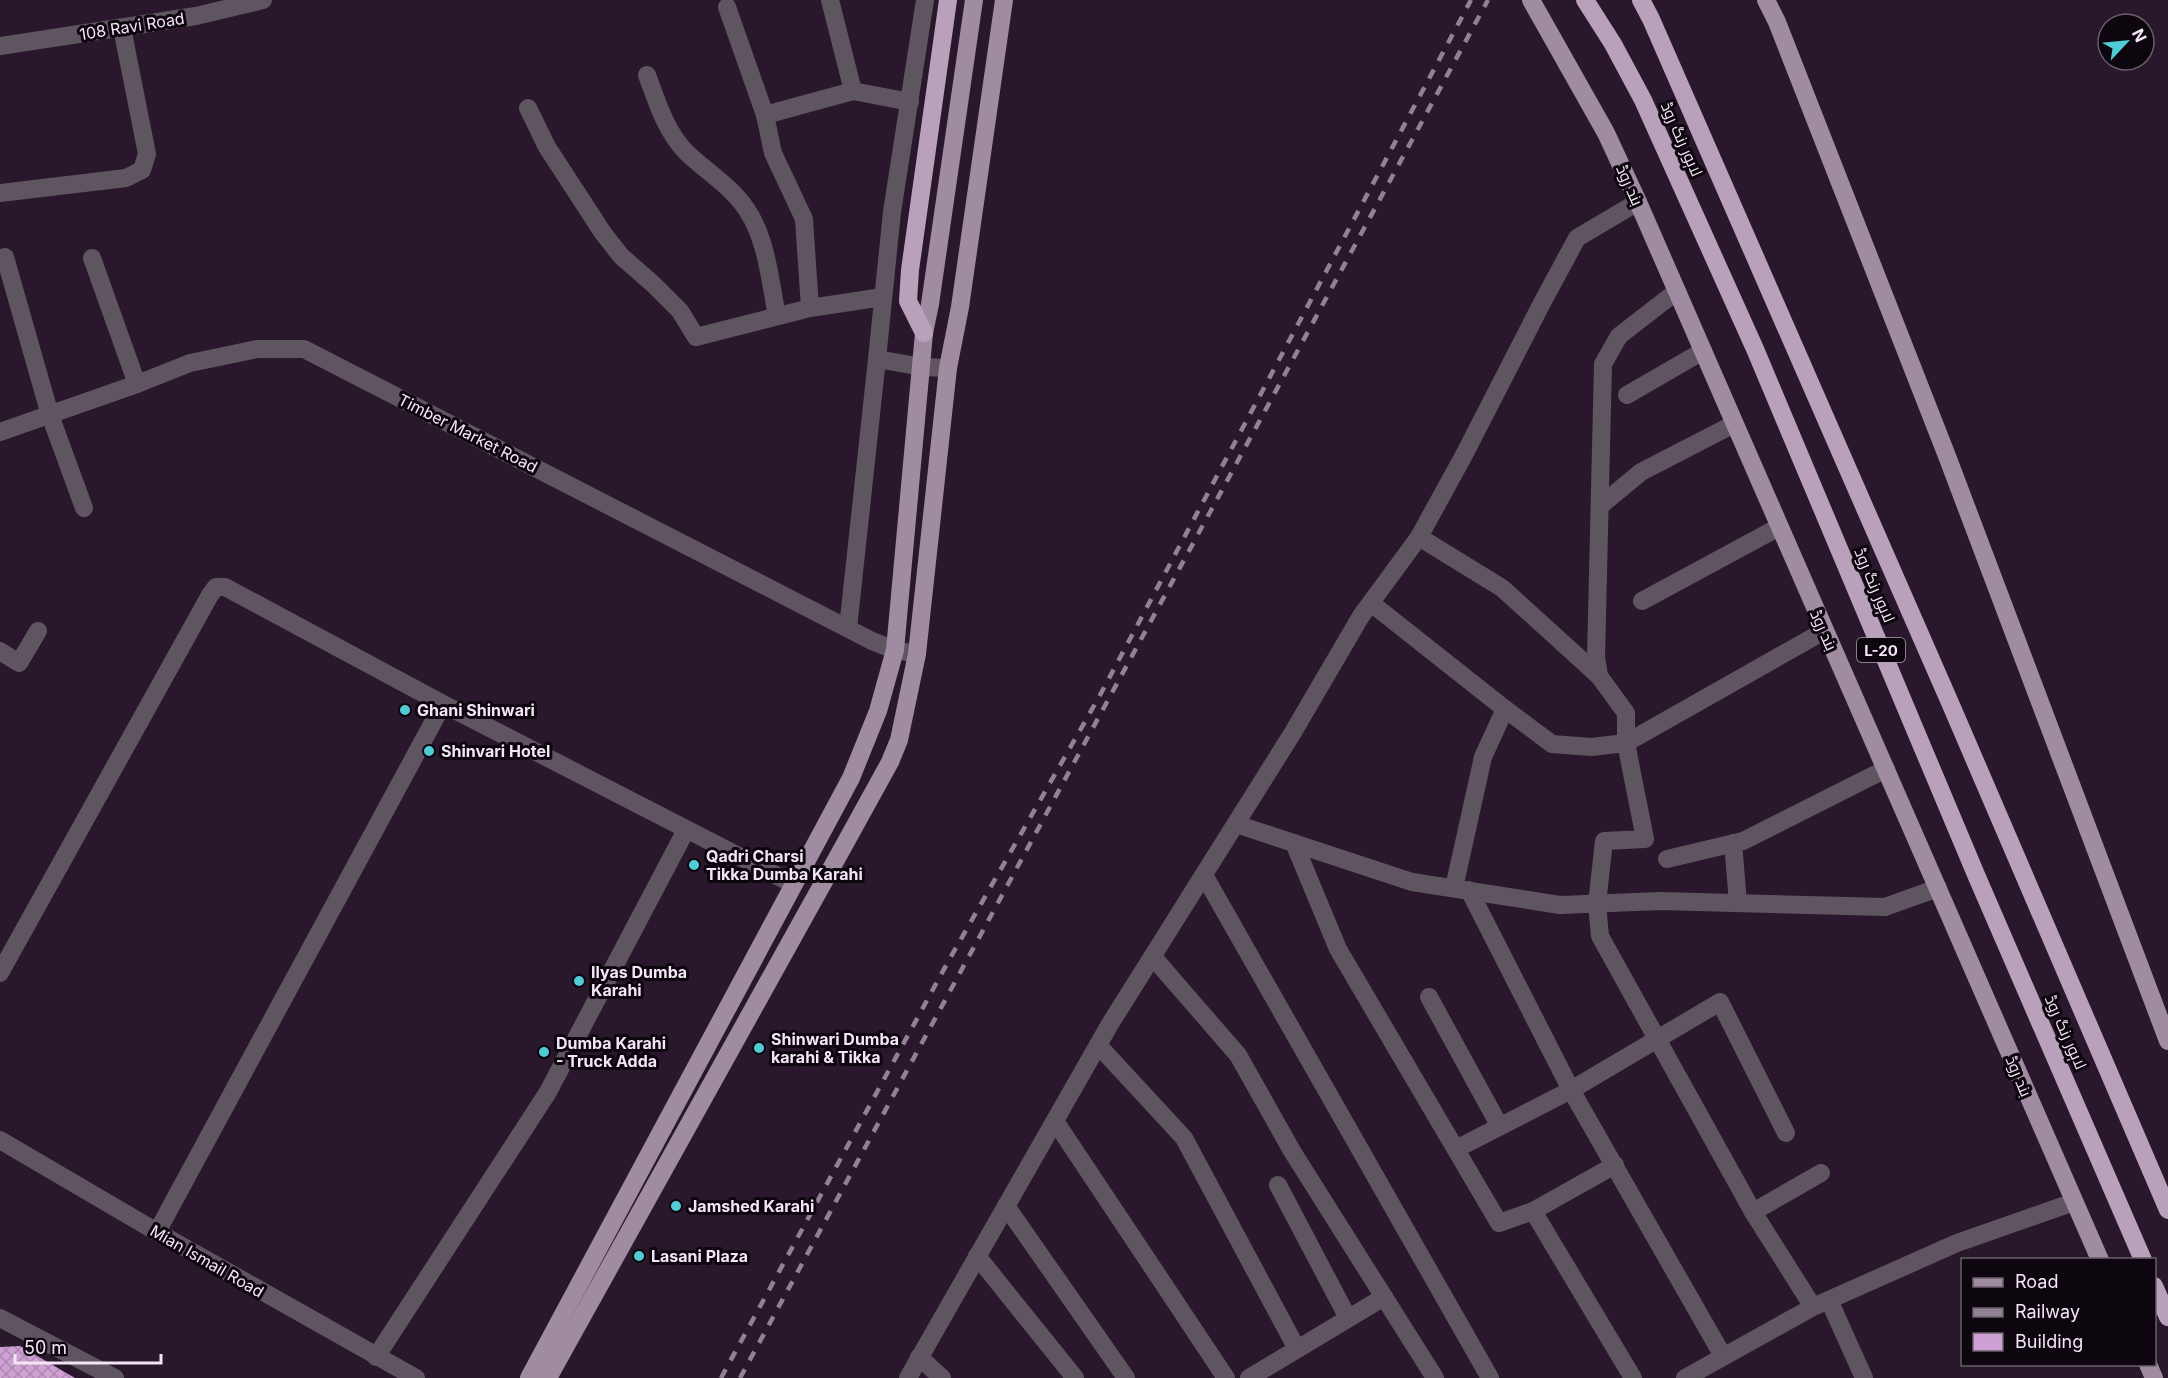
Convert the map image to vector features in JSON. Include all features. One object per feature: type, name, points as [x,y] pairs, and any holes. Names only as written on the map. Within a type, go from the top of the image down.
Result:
[{"type":"highway","points":[[924,333],[908,301],[910,270],[948,0]]},
{"type":"highway","name":"لاہور رنگ روڈ","points":[[1585,0],[1613,44],[1643,100],[1755,349],[1981,888],[2142,1258]]},
{"type":"highway","name":"لاہور رنگ روڈ","points":[[1641,0],[1937,672],[2168,1210]]},
{"type":"highway","points":[[2156,1290],[2168,1317]]},
{"type":"main road","points":[[529,1378],[851,778],[878,711],[895,650],[924,333],[974,0]]},
{"type":"main road","points":[[548,1378],[890,762],[899,740],[917,654],[948,368],[960,307],[1004,0]]},
{"type":"main road","points":[[1766,0],[1778,22],[1947,456],[2168,1041]]},
{"type":"main road","name":"بند روڈ","points":[[1537,2],[1606,133],[1638,202],[2099,1258]]},
{"type":"main road","points":[[908,301],[960,307]]},
{"type":"street","name":"108 Ravi Road","points":[[0,46],[196,16],[263,0]]},
{"type":"street","points":[[830,0],[853,91]]},
{"type":"street","points":[[848,628],[892,212],[925,0]]},
{"type":"street","points":[[727,7],[765,115],[773,153],[804,219],[810,308]]},
{"type":"street","points":[[0,193],[126,178],[142,170],[147,154],[122,28]]},
{"type":"street","points":[[647,75],[663,118],[684,151],[731,190],[758,229],[777,316]]},
{"type":"street","points":[[765,115],[853,91],[910,102]]},
{"type":"street","points":[[528,108],[548,147],[603,233],[621,256],[680,311],[696,336],[810,308],[883,297]]},
{"type":"street","points":[[908,1378],[1098,1045],[1371,603],[1419,537],[1577,238],[1638,202]]},
{"type":"street","points":[[5,257],[50,415],[84,508]]},
{"type":"street","points":[[92,258],[136,384]]},
{"type":"street","points":[[1599,676],[1596,657],[1603,364],[1619,336],[1677,291]]},
{"type":"street","name":"Timber Market Road","points":[[0,432],[190,363],[257,349],[304,349],[848,628],[895,650],[917,654]]},
{"type":"street","points":[[1627,395],[1703,351]]},
{"type":"street","points":[[877,358],[922,367],[948,368]]},
{"type":"street","points":[[1600,506],[1641,472],[1734,424]]},
{"type":"street","points":[[1642,601],[1779,527]]},
{"type":"street","points":[[1419,537],[1502,588],[1599,676],[1626,713],[1626,743],[1645,838],[1604,841],[1597,904],[1600,936],[1754,1212],[1821,1304],[1864,1378]]},
{"type":"street","points":[[0,973],[216,587],[225,587],[443,704],[793,884]]},
{"type":"street","points":[[1371,603],[1505,710],[1552,744],[1591,747],[1626,743],[1824,631]]},
{"type":"street","points":[[0,651],[19,663],[38,631]]},
{"type":"street","points":[[157,1232],[443,704]]},
{"type":"street","points":[[1505,710],[1484,758],[1462,889],[1571,1090],[1723,1356]]},
{"type":"street","points":[[1666,859],[1743,841],[1886,769]]},
{"type":"street","points":[[1236,824],[1412,882],[1560,905],[1661,901],[1885,907],[1938,888]]},
{"type":"street","points":[[376,1357],[548,1092],[686,830]]},
{"type":"street","points":[[1294,843],[1338,949],[1499,1223],[1533,1211],[1615,1165]]},
{"type":"street","points":[[1733,843],[1738,903]]},
{"type":"street","points":[[1204,875],[1490,1378]]},
{"type":"street","points":[[1152,957],[1238,1055],[1292,1151],[1436,1378]]},
{"type":"street","points":[[1429,997],[1499,1125]]},
{"type":"street","points":[[1456,1149],[1571,1090],[1720,1002],[1786,1133]]},
{"type":"street","points":[[1098,1045],[1184,1137],[1298,1349]]},
{"type":"street","points":[[1055,1121],[1226,1378]]},
{"type":"street","name":"Mian Ismail Road","points":[[0,1140],[157,1232],[416,1378]]},
{"type":"street","points":[[1754,1212],[1821,1173]]},
{"type":"street","points":[[1278,1185],[1348,1318]]},
{"type":"street","points":[[1685,1378],[1821,1304],[1957,1244],[2074,1202]]},
{"type":"street","points":[[1006,1206],[1126,1378]]},
{"type":"street","points":[[1533,1211],[1633,1378]]},
{"type":"street","points":[[977,1256],[1066,1375]]},
{"type":"street","points":[[1249,1378],[1384,1297]]},
{"type":"street","points":[[0,1318],[115,1378]]},
{"type":"street","points":[[919,1357],[942,1378]]},
{"type":"building","points":[[20,1346],[75,1378],[0,1378],[0,1347]]},
{"type":"railway","points":[[721,1378],[949,960],[1099,697],[1471,0]]},
{"type":"railway","points":[[740,1378],[1488,0]]},
{"type":"place","name":"Ghani Shinwari","points":[[405,710]]},
{"type":"place","name":"Shinvari Hotel","points":[[429,751]]},
{"type":"place","name":"Qadri Charsi Tikka Dumba Karahi","points":[[694,865]]},
{"type":"place","name":"Ilyas Dumba Karahi","points":[[579,981]]},
{"type":"place","name":"Shinwari Dumba karahi & Tikka","points":[[759,1048]]},
{"type":"place","name":"Dumba Karahi - Truck Adda","points":[[544,1052]]},
{"type":"place","name":"Jamshed Karahi","points":[[676,1206]]},
{"type":"place","name":"Lasani Plaza","points":[[639,1256]]}]
